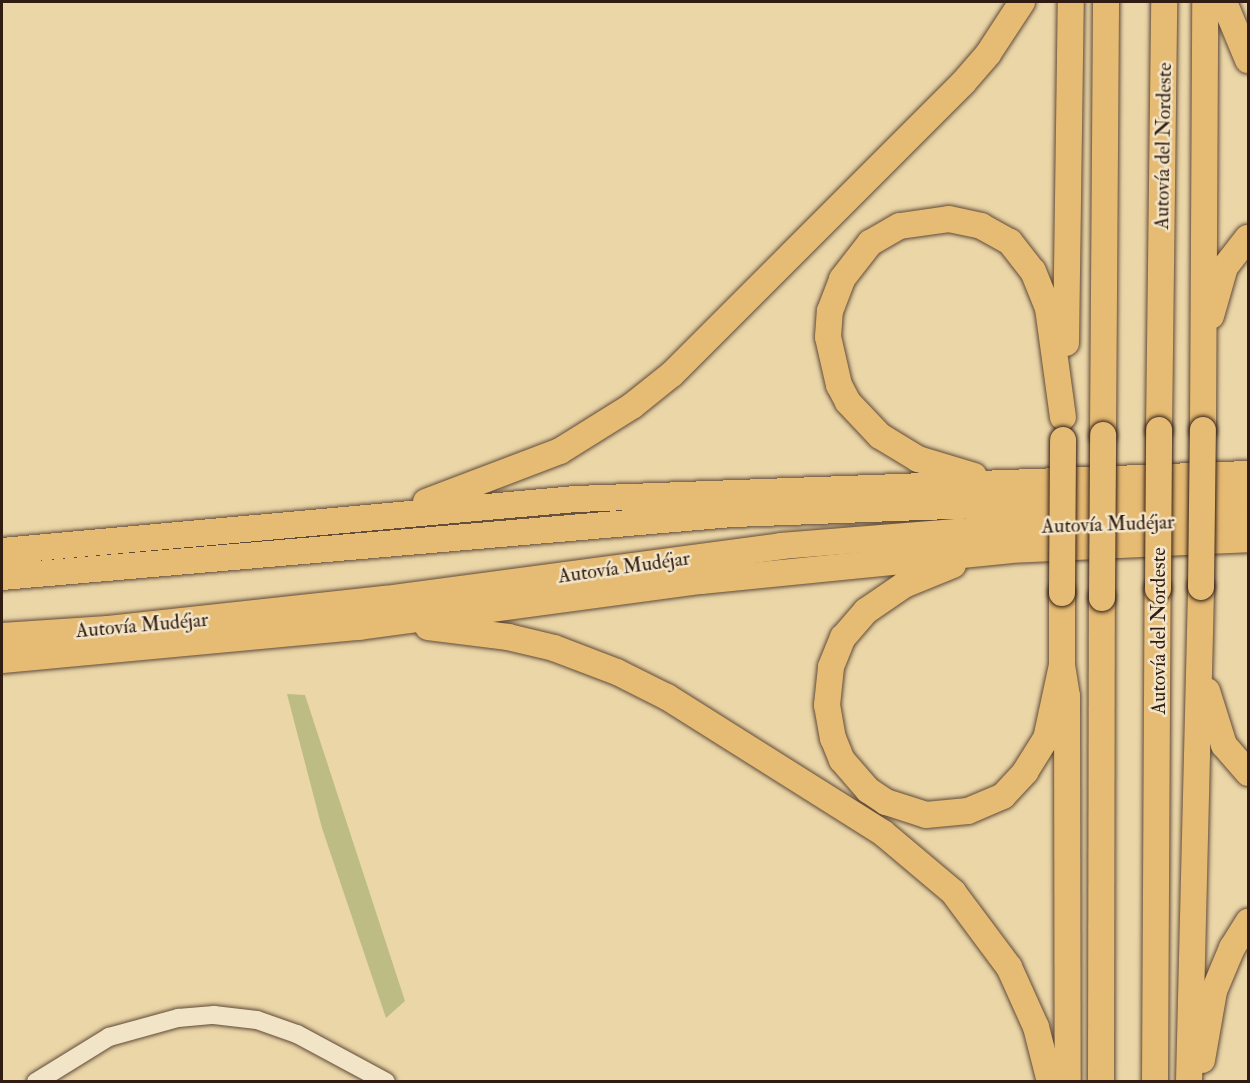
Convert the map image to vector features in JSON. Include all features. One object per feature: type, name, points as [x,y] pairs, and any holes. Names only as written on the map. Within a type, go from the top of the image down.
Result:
[{"type":"highway","points":[[386,515],[480,484],[560,451],[632,406],[672,374],[963,84],[1022,2]]},
{"type":"highway","points":[[1068,1082],[1067,696],[1062,665],[1062,593],[1071,2]]},
{"type":"highway","points":[[1101,1082],[1106,2]]},
{"type":"highway","name":"Autovía del Nordeste","points":[[1155,1082],[1164,2]]},
{"type":"highway","points":[[1189,1082],[1201,587],[1205,2]]},
{"type":"highway","points":[[1224,2],[1248,60]]},
{"type":"highway","points":[[998,482],[945,469],[902,451],[880,436],[848,402],[832,364],[830,312],[842,279],[865,249],[900,226],[934,219],[981,226],[1010,242],[1033,271],[1048,308],[1063,429]]},
{"type":"highway","points":[[1202,360],[1225,267],[1248,238]]},
{"type":"highway","points":[[2,551],[386,515],[648,495],[1248,474]]},
{"type":"highway","name":"Autovía Mudéjar","points":[[2,577],[733,514],[1248,495]]},
{"type":"highway","name":"Autovía Mudéjar","points":[[2,636],[108,629],[374,600],[781,546],[1018,527],[1248,520]]},
{"type":"highway","points":[[2,660],[358,627],[701,581],[1010,550],[1248,539]]},
{"type":"highway","points":[[1010,550],[962,562],[904,585],[884,596],[854,624],[836,653],[827,685],[829,723],[842,760],[868,790],[905,810],[949,815],[987,805],[1015,785],[1046,739],[1062,665]]},
{"type":"highway","points":[[1200,625],[1214,721],[1230,754],[1248,773]]},
{"type":"highway","points":[[358,627],[434,627],[508,637],[554,648],[617,672],[667,697],[883,833],[953,892],[1003,958],[1028,1007],[1050,1082]]},
{"type":"highway","points":[[1200,1082],[1214,991],[1232,948],[1248,922]]},
{"type":"street","points":[[36,1082],[109,1037],[178,1018],[214,1015],[257,1020],[297,1034],[386,1082]]},
{"type":"green space","points":[[287,694],[305,695],[405,1001],[386,1018],[322,828]]}]
